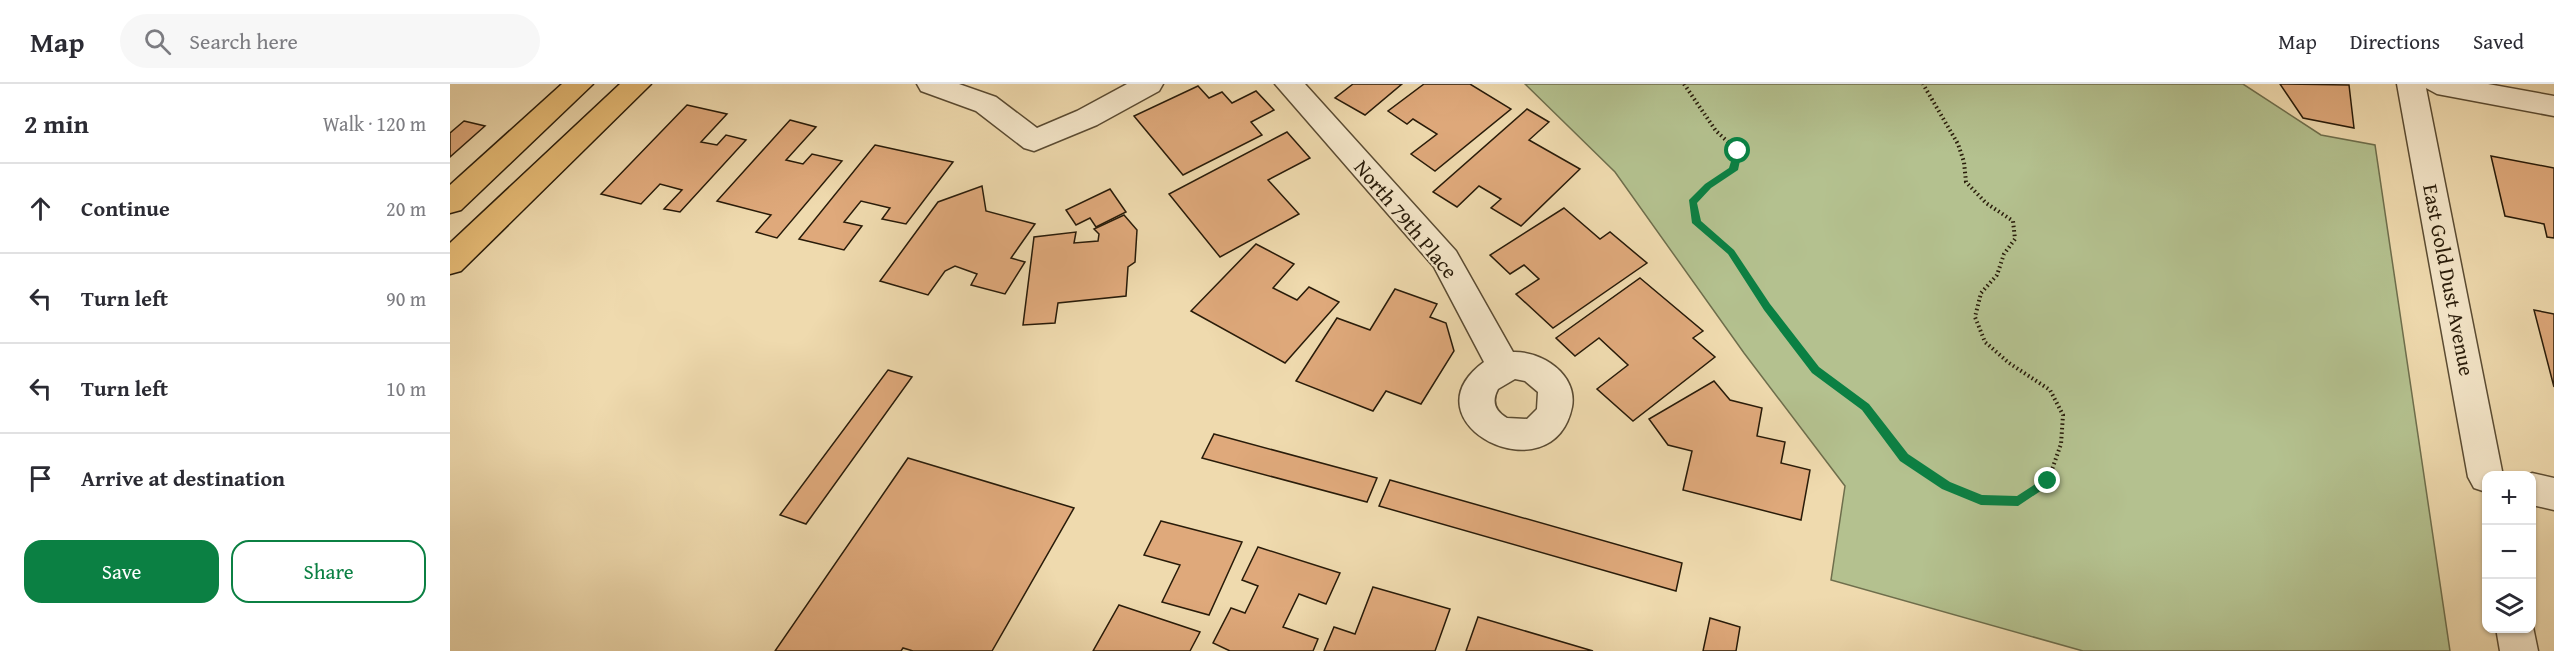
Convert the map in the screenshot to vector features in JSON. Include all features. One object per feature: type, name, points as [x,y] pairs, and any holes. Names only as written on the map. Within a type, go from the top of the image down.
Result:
[{"type":"main road","points":[[450,202],[579,84]]},
{"type":"main road","points":[[450,261],[637,84]]},
{"type":"street","points":[[931,84],[986,104],[1034,141],[1087,118],[1149,84]]},
{"type":"street","name":"North 79th Place","points":[[1289,84],[1445,259],[1504,367]]},
{"type":"street","name":"East Gold Dust Avenue","points":[[2411,84],[2486,471]]},
{"type":"street","points":[[2437,84],[2554,106]]},
{"type":"street","points":[[2536,490],[2554,494]]},
{"type":"street","points":[[2516,633],[2519,651]]},
{"type":"path","points":[[1684,84],[1716,131],[1738,151],[1733,170],[1708,186],[1692,203],[1696,223],[1731,252],[1767,307],[1816,370],[1866,407],[1904,458],[1946,486],[1981,500],[2018,501],[2048,481],[2061,444],[2063,415],[2050,390],[2009,363],[1985,342],[1981,334],[1975,317],[1981,293],[1997,275],[2004,254],[2014,239],[2013,221],[1986,203],[1966,182],[1964,162],[1958,144],[1923,84]]},
{"type":"green space","points":[[1525,84],[2243,84],[2321,135],[2375,145],[2450,651],[2083,651],[1831,580],[1845,486],[1744,353],[1615,172]]},
{"type":"building","points":[[1353,84],[1402,84],[1365,115],[1335,98]]},
{"type":"building","points":[[1424,84],[1470,84],[1511,109],[1435,171],[1411,154],[1437,134],[1413,119],[1407,124],[1388,111]]},
{"type":"building","points":[[2280,84],[2349,85],[2354,128],[2303,118]]},
{"type":"building","points":[[1198,86],[1209,98],[1222,92],[1232,103],[1256,91],[1274,110],[1251,122],[1262,135],[1183,175],[1134,116]]},
{"type":"building","points":[[687,105],[727,114],[701,142],[717,145],[726,135],[746,140],[680,212],[664,209],[682,190],[660,184],[641,204],[601,194]]},
{"type":"building","points":[[1527,109],[1549,122],[1529,140],[1580,169],[1521,226],[1491,208],[1501,199],[1479,186],[1457,207],[1433,192]]},
{"type":"building","points":[[790,120],[816,127],[786,160],[803,164],[812,154],[842,161],[777,238],[756,232],[771,215],[717,201]]},
{"type":"building","points":[[464,121],[485,126],[450,157],[450,133]]},
{"type":"building","points":[[1287,132],[1310,158],[1268,180],[1299,214],[1220,257],[1169,194]]},
{"type":"building","points":[[875,145],[953,162],[906,224],[882,219],[890,208],[861,201],[844,222],[862,226],[844,250],[799,239]]},
{"type":"building","points":[[2491,156],[2554,168],[2554,238],[2547,237],[2544,224],[2505,216]]},
{"type":"building","points":[[982,186],[986,211],[1035,224],[1011,258],[1025,262],[1005,294],[971,285],[977,274],[955,266],[945,271],[928,295],[880,281],[938,202]]},
{"type":"building","points":[[1110,189],[1126,212],[1096,227],[1090,218],[1076,225],[1066,210]]},
{"type":"building","points":[[1564,208],[1600,239],[1610,232],[1647,263],[1553,328],[1516,294],[1539,279],[1524,265],[1510,274],[1490,255]]},
{"type":"building","points":[[1124,215],[1137,230],[1135,262],[1128,267],[1126,296],[1058,303],[1055,323],[1023,325],[1034,237],[1076,232],[1074,243],[1098,241],[1099,234],[1094,229]]},
{"type":"building","points":[[1256,244],[1294,264],[1273,288],[1297,300],[1309,287],[1339,302],[1285,363],[1191,311]]},
{"type":"building","points":[[1640,278],[1703,331],[1693,338],[1715,357],[1633,421],[1597,389],[1628,365],[1599,338],[1575,356],[1556,338]]},
{"type":"building","points":[[1395,289],[1437,304],[1430,317],[1446,323],[1454,351],[1421,404],[1386,391],[1373,411],[1296,381],[1337,318],[1370,330]]},
{"type":"building","points":[[2534,310],[2554,314],[2554,387]]},
{"type":"building","points":[[888,370],[912,377],[806,524],[780,515]]},
{"type":"building","points":[[1714,381],[1730,400],[1762,408],[1757,436],[1785,442],[1781,463],[1810,470],[1801,520],[1683,490],[1692,451],[1668,445],[1649,419]]},
{"type":"building","points":[[1214,434],[1377,478],[1367,502],[1202,458]]},
{"type":"building","points":[[908,458],[1074,508],[992,651],[913,651],[903,648],[901,651],[775,651]]},
{"type":"building","points":[[1390,480],[1682,563],[1676,591],[1379,506]]},
{"type":"building","points":[[1161,521],[1242,542],[1209,615],[1162,602],[1180,565],[1144,555]]},
{"type":"building","points":[[1258,547],[1340,573],[1326,604],[1299,594],[1283,627],[1318,639],[1313,651],[1230,651],[1213,643],[1231,608],[1245,613],[1258,586],[1242,580]]},
{"type":"building","points":[[1373,587],[1450,609],[1435,651],[1324,651],[1334,627],[1355,634]]},
{"type":"building","points":[[1119,605],[1200,632],[1190,651],[1093,651]]},
{"type":"building","points":[[1478,617],[1593,651],[1466,651]]},
{"type":"building","points":[[1710,618],[1740,627],[1736,651],[1703,651]]},
{"type":"route","points":[[1738,151],[1733,170],[1708,186],[1692,203],[1696,223],[1731,252],[1767,307],[1816,370],[1866,407],[1904,458],[1946,486],[1981,500],[2018,501],[2048,481]]}]
